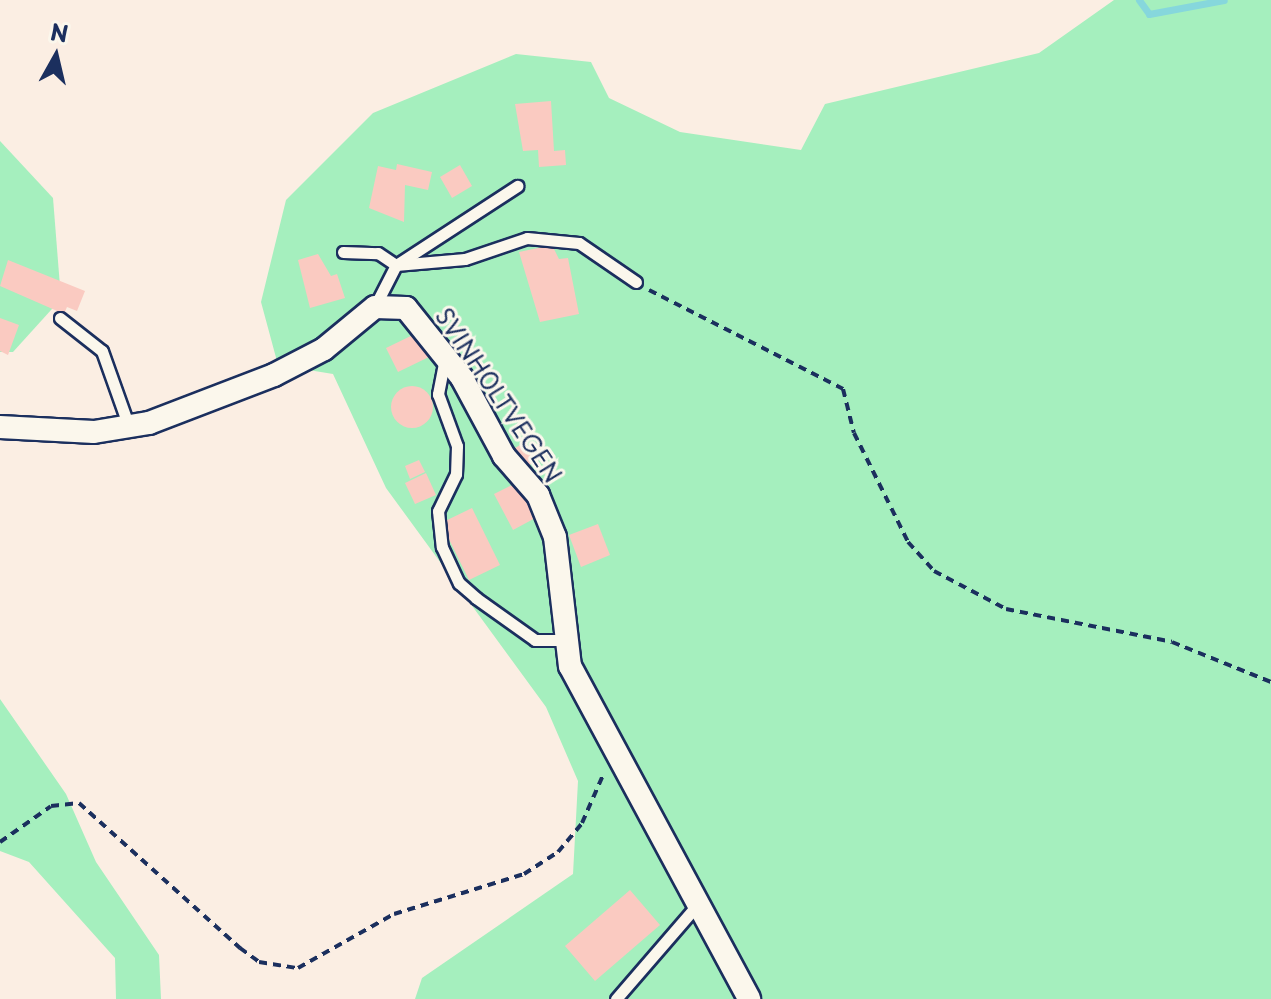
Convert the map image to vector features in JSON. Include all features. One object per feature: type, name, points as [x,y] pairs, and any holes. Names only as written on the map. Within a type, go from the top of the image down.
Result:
[{"type":"street","name":"SVINHOLTVEGEN","points":[[375,307],[406,308],[445,358],[504,456],[538,495],[555,537],[570,666],[749,999]]},
{"type":"street","points":[[0,427],[94,432],[128,424],[274,375],[324,349],[375,307]]},
{"type":"lane","points":[[375,307],[396,265],[517,186]]},
{"type":"lane","points":[[343,252],[378,253],[396,265],[465,259],[527,238],[561,236],[636,282]]},
{"type":"lane","points":[[60,318],[102,351],[128,424]]},
{"type":"lane","points":[[445,358],[438,394],[457,446],[456,474],[438,511],[442,547],[459,583],[476,598],[535,640],[566,640]]},
{"type":"lane","points":[[616,999],[698,904]]},
{"type":"path","points":[[636,282],[843,389],[854,433],[908,542],[934,571],[1006,609],[1172,642],[1271,682]]},
{"type":"path","points":[[0,842],[51,806],[79,803],[240,948],[259,962],[298,968],[394,914],[479,892],[558,852],[599,794],[612,744]]},
{"type":"green space","points":[[1114,0],[1271,0],[1271,999],[415,999],[422,978],[573,874],[578,781],[546,707],[386,488],[333,374],[278,365],[261,302],[286,200],[373,113],[516,54],[591,62],[609,98],[680,132],[801,150],[825,104],[1039,53]]},
{"type":"green space","points":[[0,141],[53,198],[61,299],[13,352],[0,352]]},
{"type":"green space","points":[[0,699],[66,794],[96,862],[159,955],[161,999],[116,999],[115,958],[29,862],[0,851]]},
{"type":"building","points":[[551,101],[554,151],[565,150],[566,165],[539,167],[538,150],[523,151],[515,104]]},
{"type":"building","points":[[397,164],[432,172],[428,190],[405,185],[404,222],[369,208],[378,166],[396,170]]},
{"type":"building","points":[[460,165],[472,186],[452,198],[440,177]]},
{"type":"building","points":[[552,245],[559,259],[568,258],[579,314],[540,322],[519,252]]},
{"type":"building","points":[[318,254],[331,276],[337,274],[345,298],[310,308],[298,260]]},
{"type":"building","points":[[8,260],[85,291],[77,311],[67,307],[64,314],[0,286]]},
{"type":"building","points":[[0,318],[19,325],[8,355],[0,351]]},
{"type":"building","points":[[419,332],[431,356],[398,372],[386,348]]},
{"type":"building","points":[[412,386],[427,392],[433,407],[427,422],[412,428],[397,422],[391,407],[397,392]]},
{"type":"building","points":[[525,442],[537,460],[522,470],[510,451]]},
{"type":"building","points":[[419,460],[425,472],[410,479],[405,466]]},
{"type":"building","points":[[426,473],[436,495],[415,504],[405,483]]},
{"type":"building","points":[[520,481],[539,516],[513,530],[494,494]]},
{"type":"building","points":[[472,508],[500,565],[469,580],[441,523]]},
{"type":"building","points":[[598,524],[610,555],[581,567],[569,535]]},
{"type":"building","points":[[630,890],[660,925],[595,981],[565,946]]},
{"type":"waterway","points":[[1139,0],[1149,14],[1224,0]]}]
